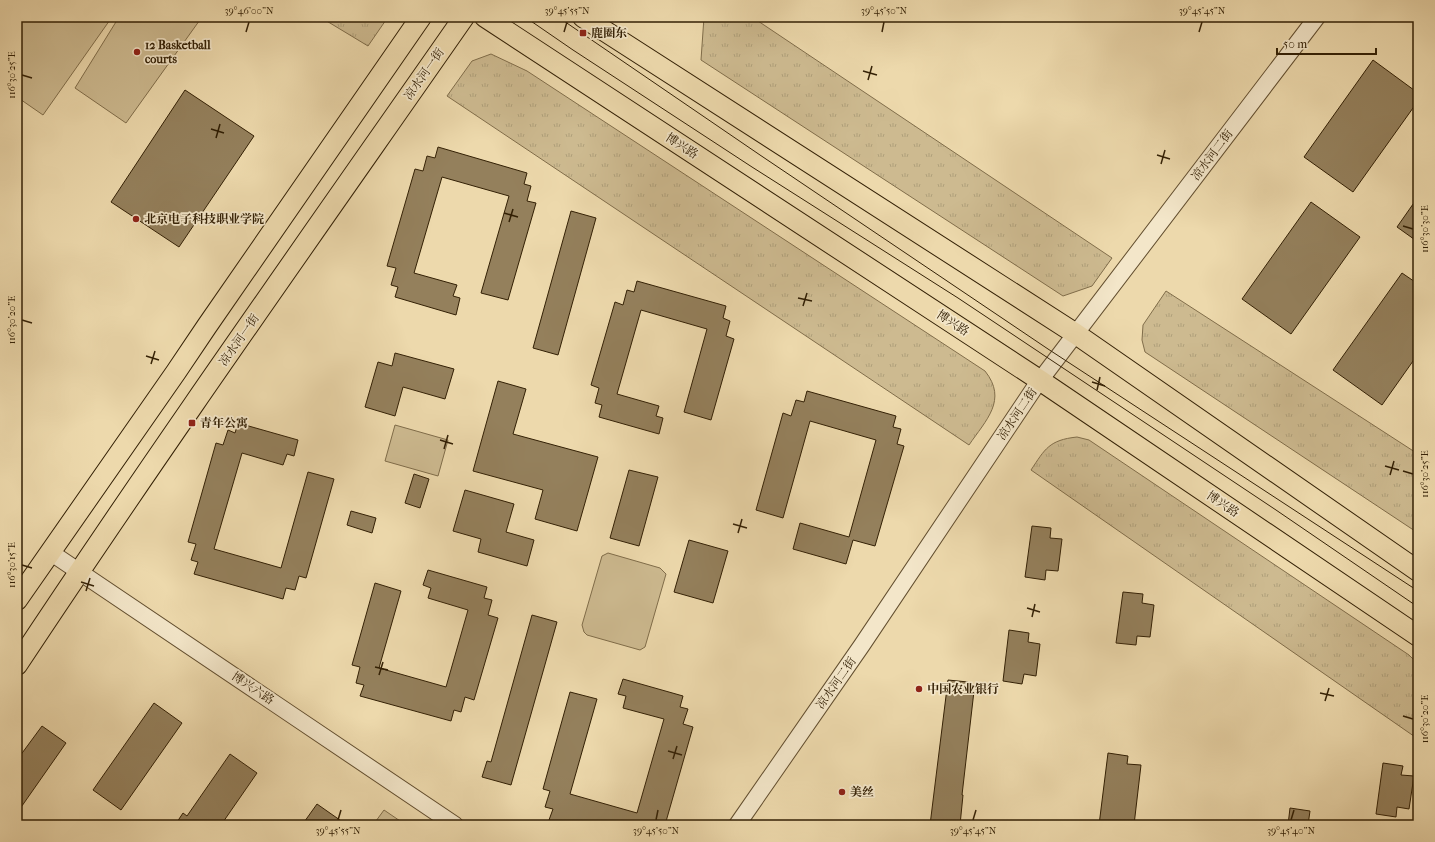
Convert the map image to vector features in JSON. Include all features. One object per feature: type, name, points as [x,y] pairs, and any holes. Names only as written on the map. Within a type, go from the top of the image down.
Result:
[{"type":"main road","points":[[17,600],[421,17]]},
{"type":"main road","name":"凉水河一街","points":[[17,665],[79,571],[192,406],[464,17]]},
{"type":"main road","name":"博兴路","points":[[485,17],[1040,381],[1418,636]]},
{"type":"main road","points":[[583,17],[1076,334],[1418,571]]},
{"type":"street","name":"凉水河二街","points":[[737,825],[862,645],[1040,381],[1317,17]]},
{"type":"street","name":"博兴六路","points":[[50,552],[455,825]]},
{"type":"green space","points":[[17,17],[112,17],[43,115],[17,97]]},
{"type":"green space","name":"12 Basketball courts","points":[[119,17],[202,17],[126,123],[75,88]]},
{"type":"green space","points":[[320,17],[388,17],[368,46]]},
{"type":"green space","points":[[704,17],[752,17],[1112,258],[1092,286],[1063,296],[701,60]]},
{"type":"green space","points":[[491,54],[527,71],[985,371],[992,381],[995,391],[995,401],[988,418],[969,445],[447,96],[472,61]]},
{"type":"green space","points":[[1166,291],[1418,454],[1418,533],[1145,352],[1142,340],[1143,325]]},
{"type":"green space","points":[[395,425],[448,440],[438,476],[385,461]]},
{"type":"green space","points":[[1077,437],[1089,440],[1409,655],[1418,664],[1418,739],[1031,470],[1044,451],[1054,443],[1060,440]]},
{"type":"green space","points":[[608,553],[660,568],[666,574],[645,647],[640,650],[587,635],[584,632],[582,625],[602,556]]},
{"type":"green space","points":[[384,810],[406,825],[373,825]]},
{"type":"building","points":[[1373,60],[1418,93],[1418,101],[1353,192],[1304,157]]},
{"type":"building","points":[[185,90],[254,136],[179,247],[111,202]]},
{"type":"building","points":[[438,147],[527,173],[524,184],[531,186],[527,201],[536,203],[508,300],[481,293],[509,196],[442,177],[414,273],[457,285],[453,296],[460,298],[456,315],[395,297],[398,287],[391,285],[396,268],[387,266],[415,169],[423,171],[427,156],[435,158]]},
{"type":"building","points":[[1418,197],[1418,242],[1397,227]]},
{"type":"building","points":[[1311,202],[1360,237],[1291,334],[1242,299]]},
{"type":"building","points":[[571,211],[596,218],[558,355],[533,348]]},
{"type":"building","points":[[1402,273],[1418,284],[1418,354],[1382,405],[1333,370]]},
{"type":"building","points":[[637,281],[726,306],[723,318],[730,321],[726,336],[734,339],[711,420],[684,412],[707,329],[641,310],[617,394],[659,406],[656,416],[663,418],[659,434],[599,417],[602,405],[595,403],[599,388],[591,385],[615,302],[623,305],[627,290],[634,292]]},
{"type":"building","points":[[395,353],[454,369],[445,399],[403,387],[395,416],[365,407],[378,362],[392,366]]},
{"type":"building","points":[[498,381],[526,389],[513,434],[598,457],[577,531],[535,519],[543,490],[473,471]]},
{"type":"building","points":[[807,391],[896,416],[893,427],[901,429],[897,444],[904,446],[875,546],[853,540],[846,564],[793,549],[800,523],[849,537],[876,440],[810,421],[783,518],[756,510],[783,413],[791,416],[796,400],[804,402]]},
{"type":"building","points":[[238,423],[298,440],[294,456],[287,454],[283,465],[242,453],[214,549],[281,568],[308,472],[334,479],[306,578],[299,576],[295,590],[286,588],[283,599],[194,574],[198,562],[191,560],[196,544],[188,542],[216,443],[223,445],[228,430],[235,433]]},
{"type":"building","points":[[629,470],[658,477],[639,546],[610,538]]},
{"type":"building","points":[[414,474],[429,479],[420,508],[405,503]]},
{"type":"building","points":[[465,490],[514,504],[506,532],[534,540],[527,566],[478,552],[481,539],[453,531]]},
{"type":"building","points":[[351,511],[376,518],[372,533],[347,525]]},
{"type":"building","points":[[1032,526],[1051,528],[1050,538],[1062,539],[1058,571],[1046,570],[1045,580],[1025,577]]},
{"type":"building","points":[[689,540],[728,551],[713,603],[674,592]]},
{"type":"building","points":[[428,570],[487,587],[484,598],[492,600],[488,615],[498,618],[474,700],[465,697],[461,712],[454,710],[451,721],[360,696],[364,685],[356,683],[360,667],[352,665],[375,583],[401,591],[379,668],[446,687],[468,610],[428,598],[431,588],[423,585]]},
{"type":"building","points":[[1123,592],[1143,594],[1142,603],[1154,605],[1150,637],[1137,636],[1136,645],[1116,643]]},
{"type":"building","points":[[532,615],[557,622],[511,785],[482,777],[487,761],[491,762]]},
{"type":"building","points":[[1009,630],[1029,633],[1028,642],[1040,644],[1036,676],[1024,674],[1022,684],[1003,681]]},
{"type":"building","points":[[623,679],[683,696],[680,707],[688,709],[683,724],[693,727],[665,825],[565,825],[549,820],[553,809],[545,807],[550,791],[543,789],[570,692],[597,699],[570,794],[637,813],[664,719],[623,708],[626,696],[618,694]]},
{"type":"building","points":[[948,680],[968,682],[967,691],[974,691],[960,825],[930,825]]},
{"type":"building","points":[[154,703],[182,723],[121,810],[93,790]]},
{"type":"building","points":[[42,726],[66,743],[17,813],[17,760]]},
{"type":"building","points":[[1108,753],[1128,756],[1127,764],[1141,765],[1134,825],[1099,825]]},
{"type":"building","points":[[230,754],[257,773],[221,825],[175,825],[183,813],[187,816]]},
{"type":"building","points":[[1383,763],[1403,766],[1401,775],[1414,776],[1409,809],[1397,807],[1396,817],[1376,814]]},
{"type":"building","points":[[317,804],[347,825],[302,825]]},
{"type":"building","points":[[1290,808],[1310,811],[1308,825],[1288,825]]},
{"type":"tram line","points":[[525,17],[752,167],[958,298],[1276,510],[1418,607]]},
{"type":"tram line","points":[[558,17],[1048,349],[1418,591]]},
{"type":"place","name":"鹿圈东","points":[[583,33]]},
{"type":"place","name":"12 Basketball courts","points":[[137,52]]},
{"type":"place","name":"北京电子科技职业学院","points":[[136,219]]},
{"type":"place","name":"青年公寓","points":[[192,423]]},
{"type":"place","name":"中国农业银行","points":[[919,689]]},
{"type":"place","name":"美丝","points":[[842,792]]}]
